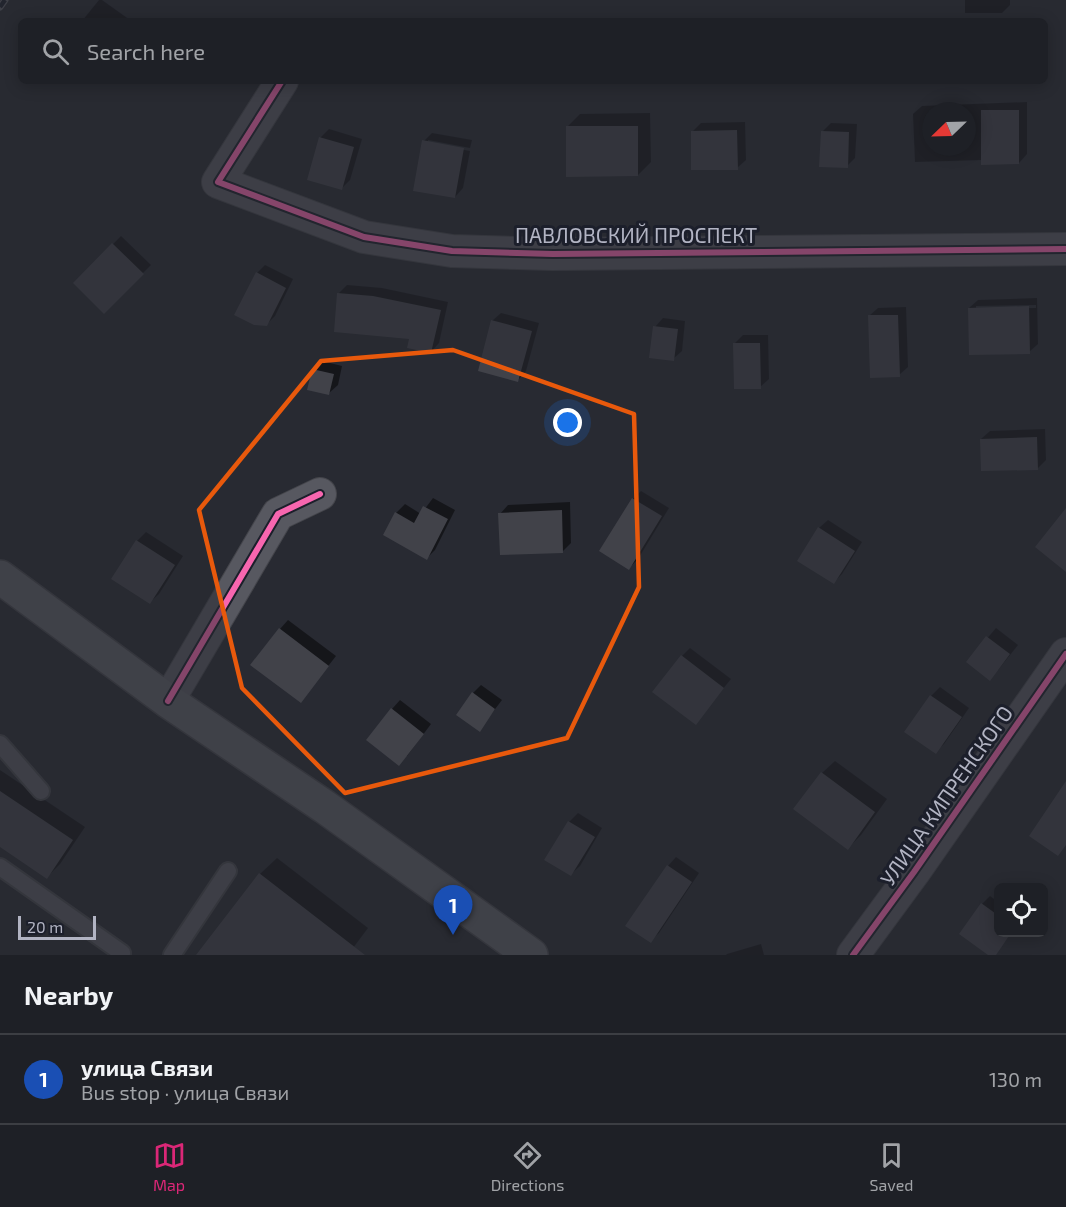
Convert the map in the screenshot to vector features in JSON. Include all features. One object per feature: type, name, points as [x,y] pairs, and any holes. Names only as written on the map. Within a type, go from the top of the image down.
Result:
[{"type":"main road","points":[[0,577],[168,701],[325,807],[531,955]]},
{"type":"street","name":"ПАВЛОВСКИЙ ПРОСПЕКТ","points":[[280,84],[218,182],[364,237],[452,251],[565,254],[1066,249]]},
{"type":"street","points":[[168,701],[278,514],[320,494]]},
{"type":"street","name":"УЛИЦА КИПРЕНСКОГО","points":[[853,955],[914,872],[1066,654]]},
{"type":"lane","points":[[0,744],[41,791]]},
{"type":"lane","points":[[0,867],[123,955]]},
{"type":"lane","points":[[172,955],[228,872]]},
{"type":"highlighted area","points":[[453,350],[634,414],[639,587],[567,738],[345,793],[242,688],[199,510],[321,361]]},
{"type":"building","points":[[981,110],[1019,110],[1019,164],[981,165]]},
{"type":"building","points":[[566,126],[638,126],[638,176],[566,177]]},
{"type":"building","points":[[737,130],[738,170],[691,170],[691,131]]},
{"type":"building","points":[[821,131],[849,132],[848,168],[819,167]]},
{"type":"building","points":[[319,137],[354,147],[342,190],[307,180]]},
{"type":"building","points":[[422,140],[464,148],[455,198],[413,191]]},
{"type":"building","points":[[112,243],[144,274],[104,314],[73,283]]},
{"type":"building","points":[[256,272],[286,288],[267,326],[254,325],[234,315]]},
{"type":"building","points":[[337,293],[373,296],[441,310],[431,353],[407,348],[409,339],[334,332]]},
{"type":"building","points":[[1029,306],[1030,354],[969,355],[968,308]]},
{"type":"building","points":[[868,315],[898,315],[900,377],[870,378]]},
{"type":"building","points":[[491,320],[532,331],[518,382],[478,371]]},
{"type":"building","points":[[653,326],[678,329],[674,361],[649,358]]},
{"type":"building","points":[[733,343],[760,343],[761,389],[734,389]]},
{"type":"building","points":[[312,369],[334,374],[329,395],[307,390]]},
{"type":"building","points":[[1037,437],[1038,470],[981,471],[980,439]]},
{"type":"building","points":[[632,498],[662,516],[629,570],[599,551]]},
{"type":"building","points":[[423,506],[448,519],[427,560],[383,535],[395,512],[414,523]]},
{"type":"building","points":[[1066,508],[1066,572],[1035,547]]},
{"type":"building","points":[[562,510],[563,553],[500,555],[498,513]]},
{"type":"building","points":[[818,527],[855,551],[834,584],[797,561]]},
{"type":"building","points":[[136,540],[175,565],[150,604],[111,579]]},
{"type":"building","points":[[279,628],[329,666],[301,703],[250,665]]},
{"type":"building","points":[[986,636],[1010,654],[990,681],[966,662]]},
{"type":"building","points":[[681,655],[724,688],[696,725],[652,692]]},
{"type":"building","points":[[472,692],[495,709],[480,732],[456,715]]},
{"type":"building","points":[[930,695],[962,717],[936,754],[904,732]]},
{"type":"building","points":[[391,708],[424,734],[399,766],[366,740]]},
{"type":"building","points":[[821,772],[875,812],[848,850],[793,809]]},
{"type":"building","points":[[1066,781],[1066,845],[1058,856],[1029,836]]},
{"type":"building","points":[[0,791],[73,840],[47,879],[0,847]]},
{"type":"building","points":[[568,821],[595,837],[571,876],[544,860]]},
{"type":"building","points":[[667,865],[692,882],[651,943],[625,926]]},
{"type":"building","points":[[259,873],[365,955],[196,955]]},
{"type":"building","points":[[981,903],[994,912],[994,937],[1008,937],[996,955],[988,955],[959,934]]},
{"type":"railway","points":[[0,7],[5,0]]},
{"type":"cycle path","points":[[280,84],[218,182],[364,237],[452,251],[553,254],[1066,249]]},
{"type":"cycle path","points":[[168,701],[278,514],[320,494]]},
{"type":"cycle path","points":[[853,955],[914,872],[1066,654]]},
{"type":"place","name":"улица Связи","points":[[453,935]]}]
